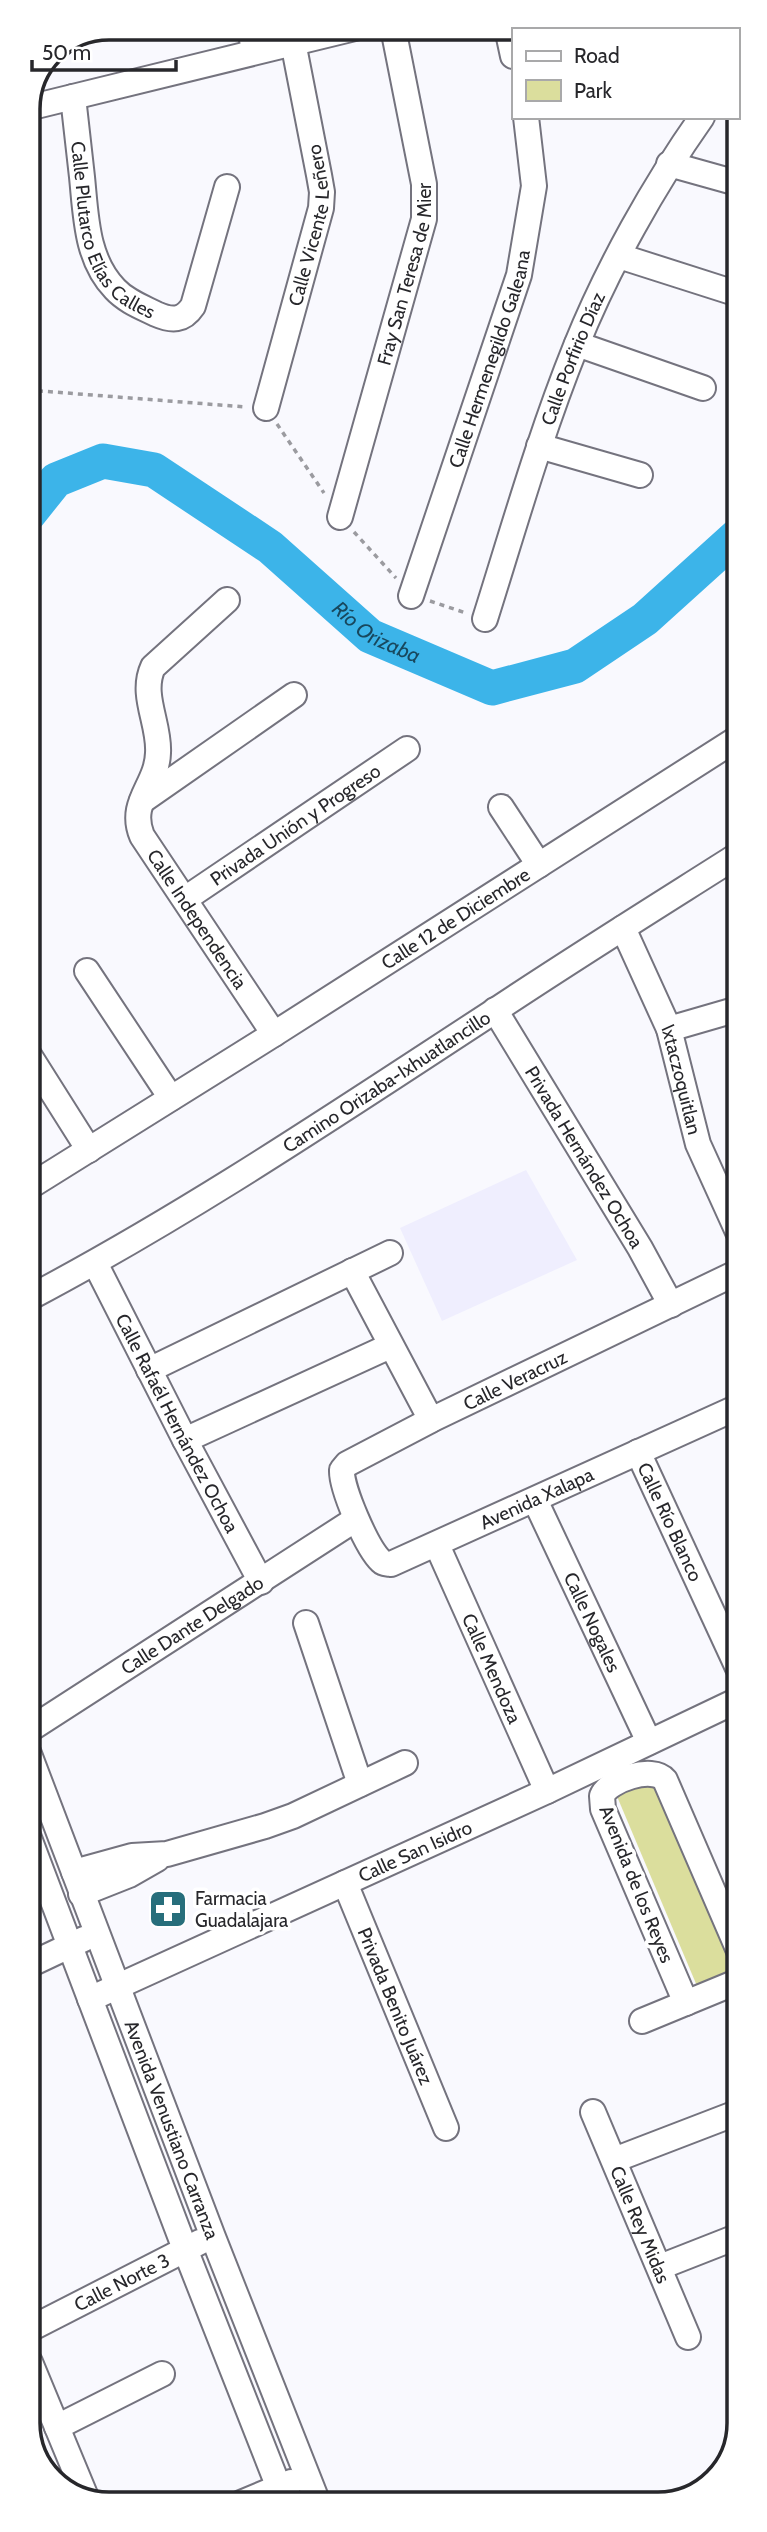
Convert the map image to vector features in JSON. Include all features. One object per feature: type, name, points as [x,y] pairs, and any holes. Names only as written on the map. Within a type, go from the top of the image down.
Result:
[{"type":"street","points":[[41,105],[252,40],[302,40]]},
{"type":"street","name":"Fray San Teresa de Mier","points":[[340,517],[424,219],[424,184],[395,40]]},
{"type":"street","name":"Calle Vicente Leñero","points":[[266,408],[321,208],[320,183],[293,42]]},
{"type":"street","name":"Calle Plutarco Elías Calles","points":[[73,97],[89,239],[100,269],[116,290],[134,304],[167,319],[183,318],[189,312],[227,187]]},
{"type":"street","name":"Calle Hermenegildo Galeana","points":[[411,596],[519,275],[534,186],[526,119]]},
{"type":"street","name":"Calle Porfirio Díaz","points":[[485,619],[539,446],[577,344],[619,256],[669,164],[701,119]]},
{"type":"street","points":[[669,164],[727,180]]},
{"type":"street","points":[[619,256],[727,291]]},
{"type":"street","points":[[577,344],[703,388]]},
{"type":"street","points":[[539,446],[640,475]]},
{"type":"street","points":[[141,801],[155,770],[158,755],[148,677],[153,667],[227,600]]},
{"type":"street","points":[[141,801],[293,695]]},
{"type":"street","name":"Calle 12 de Diciembre","points":[[40,1180],[727,745]]},
{"type":"street","name":"Privada Unión y Progreso","points":[[185,899],[407,749]]},
{"type":"street","name":"Calle Independencia","points":[[141,801],[136,812],[142,836],[274,1034]]},
{"type":"street","points":[[501,807],[539,865]]},
{"type":"street","name":"Camino Orizaba-Ixhuatlancillo","points":[[40,1292],[95,1263],[302,1138],[495,1010],[727,862]]},
{"type":"street","name":"Ixtaczoquitlan","points":[[623,928],[669,1029],[698,1144],[727,1208]]},
{"type":"street","points":[[87,971],[171,1098]]},
{"type":"street","name":"Privada Hernández Ochoa","points":[[495,1010],[640,1248],[671,1305]]},
{"type":"street","points":[[669,1029],[727,1012]]},
{"type":"street","points":[[40,1072],[89,1150]]},
{"type":"street","points":[[149,1370],[390,1253]]},
{"type":"street","name":"Calle Rafaél Hernández Ochoa","points":[[95,1263],[261,1582]]},
{"type":"street","points":[[352,1271],[431,1420]]},
{"type":"street","name":"Calle Veracruz","points":[[356,1519],[342,1478],[343,1468],[431,1420],[727,1277]]},
{"type":"street","points":[[185,1440],[390,1346]]},
{"type":"street","name":"Avenida Xalapa","points":[[356,1519],[379,1559],[386,1564],[397,1563],[727,1412]]},
{"type":"street","name":"Calle Río Blanco","points":[[638,1452],[727,1644]]},
{"type":"street","name":"Calle Nogales","points":[[535,1500],[649,1742]]},
{"type":"street","name":"Calle Dante Delgado","points":[[40,1723],[356,1519]]},
{"type":"street","name":"Calle Mendoza","points":[[437,1545],[547,1791]]},
{"type":"street","points":[[306,1623],[360,1784]]},
{"type":"street","name":"Calle San Isidro","points":[[90,1999],[547,1791],[727,1705]]},
{"type":"street","points":[[78,1883],[129,1875],[167,1854],[293,1816],[405,1763]]},
{"type":"street","name":"Avenida de los Reyes","points":[[686,2003],[603,1809],[602,1797],[609,1785],[647,1773],[656,1773],[666,1780],[727,1923]]},
{"type":"street","name":"Avenida Venustiano Carranza","points":[[40,1783],[213,2237],[314,2492]]},
{"type":"street","name":"Avenida Venustiano Carranza","points":[[40,1866],[280,2492]]},
{"type":"street","name":"Privada Benito Juárez","points":[[345,1882],[446,2127]]},
{"type":"street","points":[[40,1959],[98,1933]]},
{"type":"street","points":[[642,2021],[727,1986]]},
{"type":"street","name":"Calle Rey Midas","points":[[593,2112],[688,2337]]},
{"type":"street","points":[[614,2160],[727,2117]]},
{"type":"street","name":"Calle Norte 3","points":[[40,2324],[213,2237]]},
{"type":"street","points":[[660,2267],[727,2241]]},
{"type":"street","points":[[57,2427],[162,2374]]},
{"type":"street","points":[[40,2386],[82,2486]]},
{"type":"street","points":[[285,2492],[307,2474]]},
{"type":"path","points":[[40,391],[266,408],[340,517],[411,596],[485,619]]},
{"type":"shaded area","points":[[526,1170],[577,1260],[442,1321],[400,1228]]},
{"type":"green space","points":[[655,1778],[727,1949],[727,1974],[697,1986],[616,1794]]},
{"type":"waterway","name":"Río Orizaba","points":[[40,500],[56,480],[103,461],[154,470],[270,547],[370,636],[492,688],[575,666],[645,619],[727,545]]},
{"type":"place","name":"Farmacia Guadalajara","points":[[168,1909]]}]
